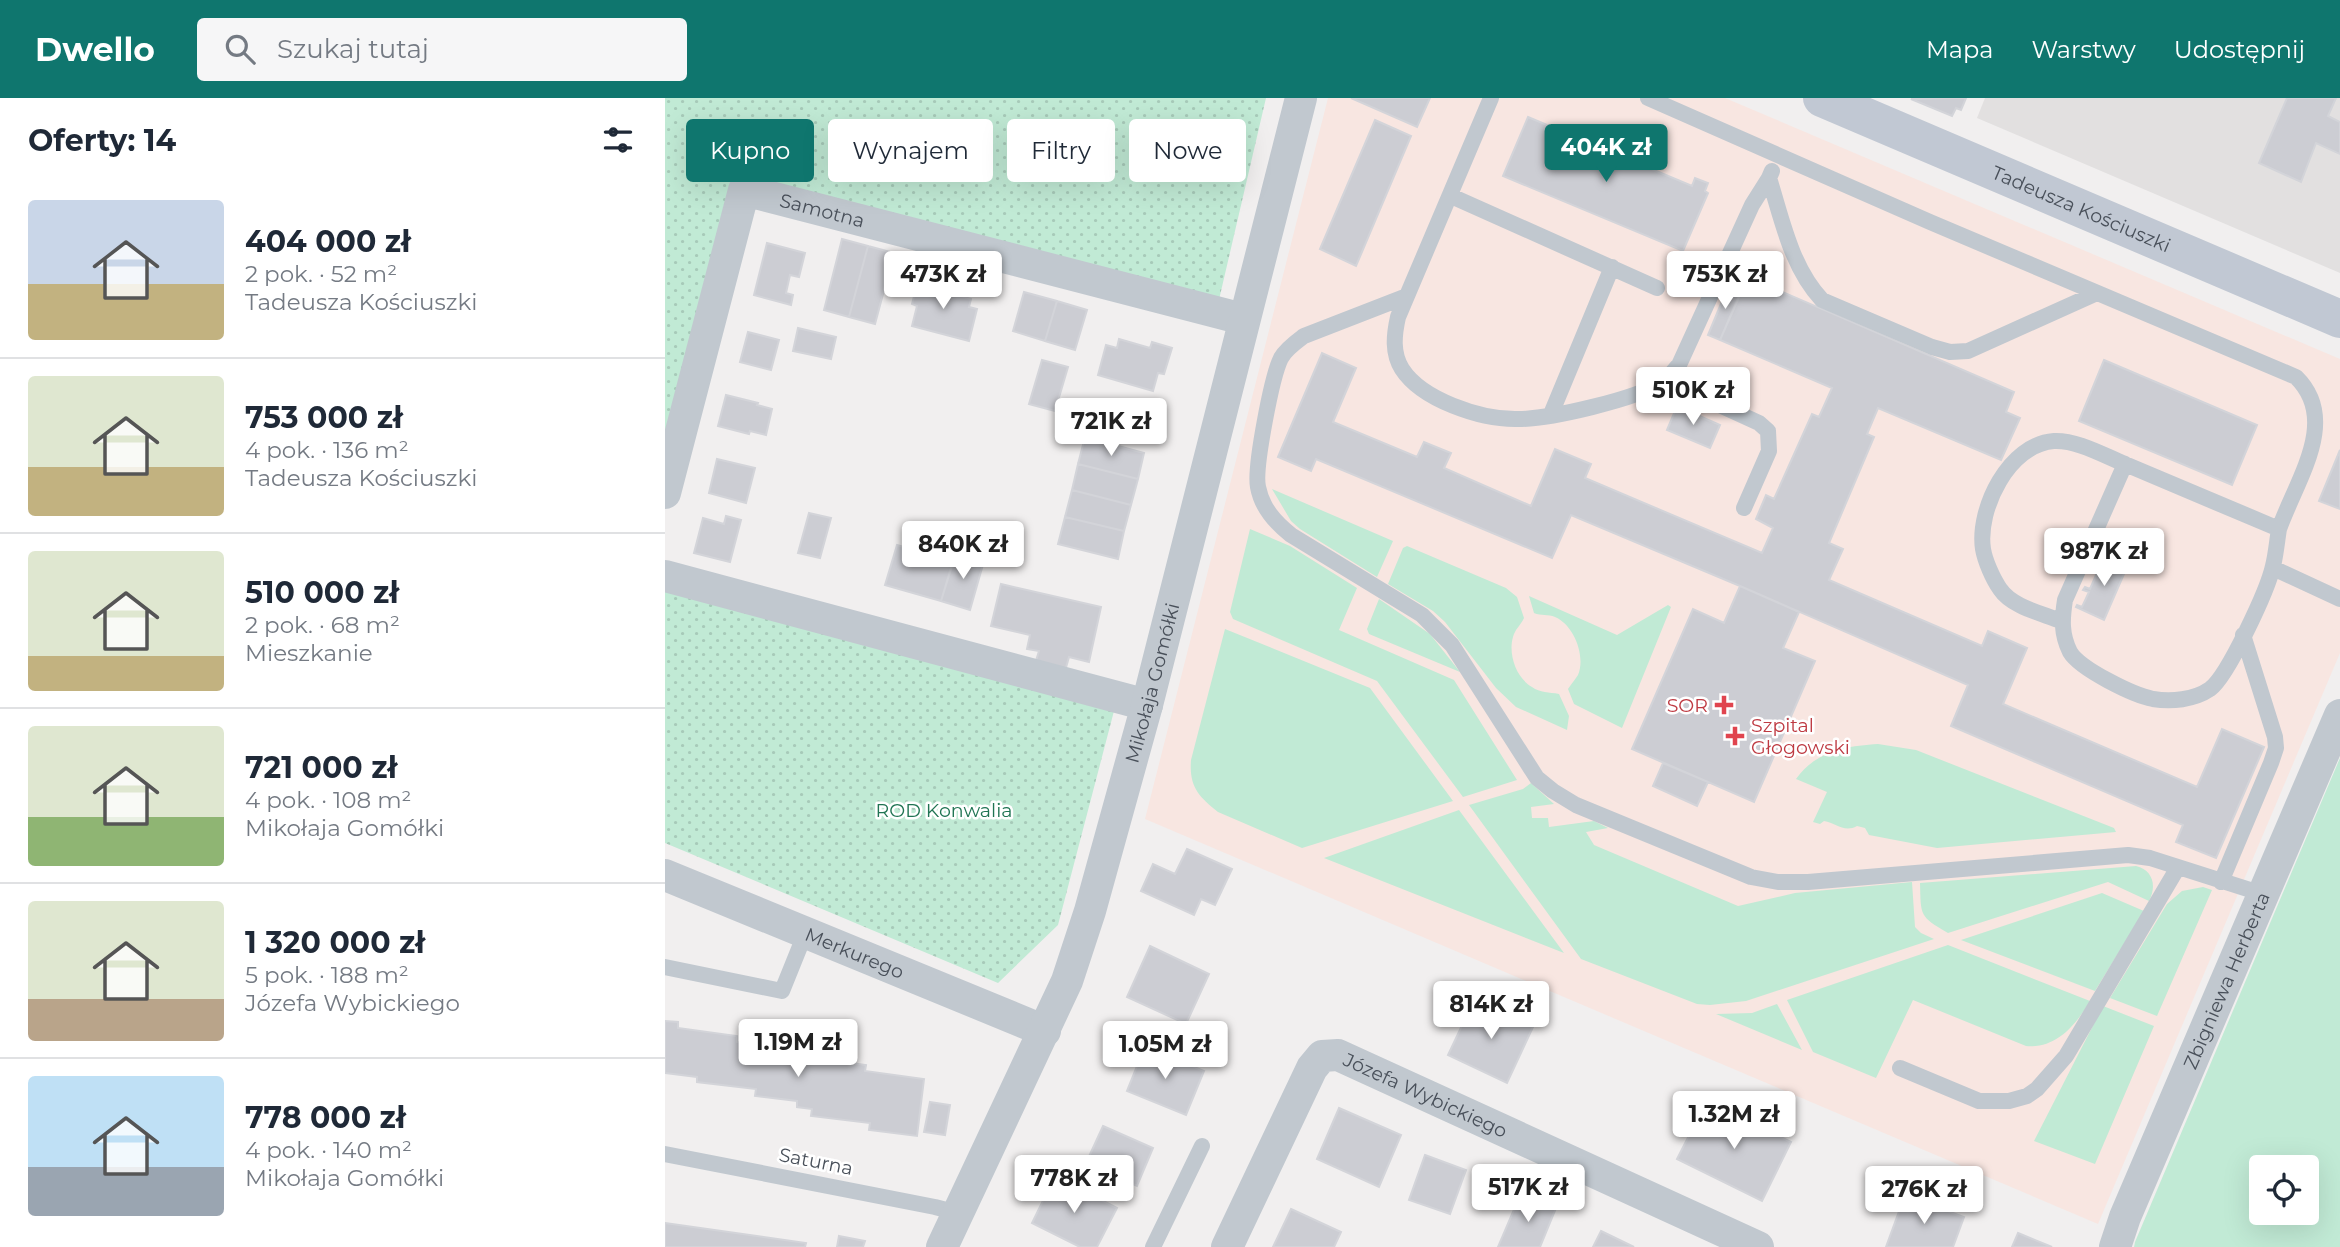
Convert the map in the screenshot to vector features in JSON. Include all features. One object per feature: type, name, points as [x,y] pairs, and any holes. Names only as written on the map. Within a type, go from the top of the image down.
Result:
[{"type":"street","name":"Mikołaja Gomółki","points":[[942,1247],[1045,1031],[1067,981],[1090,911],[1147,705],[1301,98]]},
{"type":"street","name":"Tadeusza Kościuszki","points":[[1822,98],[2340,319]]},
{"type":"street","name":"Samotna","points":[[665,493],[744,190],[1243,319]]},
{"type":"street","points":[[665,576],[1147,705]]},
{"type":"street","name":"Zbigniewa Herberta","points":[[2115,1247],[2125,1217],[2340,715]]},
{"type":"street","name":"Merkurego","points":[[665,875],[1045,1031]]},
{"type":"street","name":"Józefa Wybickiego","points":[[1227,1247],[1312,1068],[1322,1056],[1338,1055],[1758,1247]]},
{"type":"lane","points":[[1491,98],[1398,317],[1393,340],[1401,366],[1412,382],[1433,396],[1493,418],[1518,420],[1591,408],[1648,390],[1665,380],[1679,365],[1752,205],[1769,178],[1778,156]]},
{"type":"lane","points":[[1648,98],[2295,377],[2308,387],[2318,402],[2322,420],[2321,438],[2279,529],[2273,568],[2222,676],[2210,689],[2182,699],[2151,699],[2102,678],[2083,667],[2071,654],[2064,637],[2061,621],[2065,600],[2125,464]]},
{"type":"lane","points":[[1769,178],[1800,270],[1809,287],[1822,300],[1932,347],[1950,352],[1968,351],[2097,293]]},
{"type":"lane","points":[[1451,196],[1657,288]]},
{"type":"lane","points":[[1551,414],[1612,267]]},
{"type":"lane","points":[[1407,296],[1304,336],[1281,358],[1258,454],[1258,487],[1264,505],[1275,522],[1291,535],[1422,615],[1437,628],[1452,645],[1537,778],[1553,791],[1576,805],[1751,877],[1778,882],[1808,882],[2128,855],[2150,858],[2263,894]]},
{"type":"lane","points":[[1665,380],[1759,423],[1768,431],[1769,451],[1744,508]]},
{"type":"lane","points":[[2061,621],[2011,600],[2000,589],[1983,548],[1986,514],[1998,482],[2011,464],[2036,446],[2052,441],[2069,442],[2279,529]]},
{"type":"lane","points":[[2273,568],[2340,599]]},
{"type":"lane","points":[[2221,882],[2276,748],[2270,716],[2243,635]]},
{"type":"lane","points":[[1900,1068],[1979,1101],[2009,1101],[2027,1096],[2037,1089],[2066,1056],[2178,869]]},
{"type":"lane","points":[[665,967],[782,991],[805,934]]},
{"type":"lane","points":[[1153,1247],[1202,1146]]},
{"type":"lane","name":"Saturna","points":[[665,1154],[958,1213]]},
{"type":"shaded area","name":"Szpital Głogowski","points":[[1328,98],[1725,98],[2340,359],[2340,653],[2098,1224],[1145,819]]},
{"type":"shaded area","points":[[1985,98],[2340,98],[2340,273],[1977,118]]},
{"type":"green space","points":[[665,98],[1266,98],[1218,304],[758,182],[814,182],[814,119],[686,119],[686,182],[730,182],[665,435]]},
{"type":"green space","points":[[1272,489],[1393,541],[1377,577],[1300,529],[1291,521]]},
{"type":"green space","points":[[1250,529],[1290,546],[1357,588],[1339,630],[1454,680],[1517,780],[1463,797],[1377,681],[1233,619],[1230,612]]},
{"type":"green space","points":[[1407,546],[1506,588],[1517,597],[1524,618],[1513,637],[1515,665],[1522,678],[1532,687],[1559,694],[1569,716],[1567,730],[1516,707],[1496,688],[1445,622],[1433,611],[1388,584],[1403,548]]},
{"type":"green space","name":"ROD Konwalia","points":[[665,590],[1114,711],[1058,925],[998,983],[665,843]]},
{"type":"green space","points":[[1529,596],[1617,635],[1668,605],[1671,607],[1622,728],[1574,704],[1568,689],[1580,667],[1577,642],[1562,621],[1534,613]]},
{"type":"green space","points":[[1379,599],[1430,634],[1460,672],[1369,634],[1367,629]]},
{"type":"green space","points":[[1225,629],[1370,688],[1453,801],[1302,848],[1218,812],[1196,790],[1191,760]]},
{"type":"green space","points":[[1878,744],[1916,750],[2114,828],[2116,832],[1937,848],[1869,835],[1865,828],[1857,826],[1848,828],[1824,821],[1820,824],[1813,822],[1827,792],[1796,779],[1822,756],[1855,746]]},
{"type":"green space","points":[[2340,758],[2340,1247],[2134,1247],[2135,1242]]},
{"type":"green space","points":[[1531,783],[1554,804],[1531,807],[1532,818],[1548,818],[1549,827],[1594,821],[1608,828],[1586,832],[1594,845],[1738,906],[1795,893],[1912,882],[1915,927],[1934,939],[1746,1001],[1697,1004],[1581,959],[1469,805],[1523,789]]},
{"type":"green space","points":[[1459,810],[1564,953],[1324,858]]},
{"type":"green space","points":[[2136,866],[2146,871],[2152,879],[2153,890],[2149,901],[2108,882],[1948,933],[1923,914],[1920,883]]},
{"type":"green space","points":[[2203,887],[2212,890],[2157,1016],[2110,998],[2167,904],[2182,891]]},
{"type":"green space","points":[[2102,893],[2144,911],[2095,991],[1961,940]]},
{"type":"green space","points":[[1948,945],[2090,1001],[2064,1034],[2047,1044],[2026,1046],[1913,1000],[1876,1078],[1813,1052],[1787,1000]]},
{"type":"green space","points":[[1777,1004],[1802,1050],[1716,1014],[1752,1013]]},
{"type":"green space","points":[[2103,1006],[2154,1026],[2095,1164],[2034,1141]]},
{"type":"building","points":[[1351,98],[1430,98],[1417,127]]},
{"type":"building","points":[[1966,98],[1961,110],[1956,108],[1952,116],[1911,99]]},
{"type":"building","points":[[2287,98],[2336,98],[2328,116],[2340,122],[2340,154],[2316,143],[2301,182],[2259,163]]},
{"type":"building","points":[[1528,117],[1692,186],[1695,178],[1708,183],[1705,191],[1708,193],[1683,251],[1503,176]]},
{"type":"building","points":[[1375,120],[1411,136],[1356,266],[1320,249]]},
{"type":"building","points":[[842,239],[868,246],[849,317],[824,310]]},
{"type":"building","points":[[767,243],[805,253],[799,277],[790,275],[786,293],[793,295],[791,305],[754,295]]},
{"type":"building","points":[[868,246],[894,253],[875,324],[849,317]]},
{"type":"building","points":[[1748,277],[2014,392],[2006,412],[2020,418],[2001,460],[1878,408],[1867,434],[1874,437],[1829,543],[1843,549],[1829,580],[1982,646],[1988,631],[2027,648],[2003,704],[2197,787],[2222,729],[2264,747],[2216,858],[2176,842],[2183,825],[1951,726],[1968,685],[1740,586],[1571,515],[1552,558],[1316,459],[1311,471],[1278,457],[1322,353],[1356,368],[1333,422],[1417,457],[1424,442],[1451,453],[1444,468],[1531,506],[1555,449],[1591,464],[1585,478],[1762,553],[1773,528],[1756,519],[1766,495],[1774,499],[1812,414],[1819,417],[1832,388],[1720,340]]},
{"type":"building","points":[[919,278],[942,284],[940,290],[971,299],[969,307],[977,309],[969,341],[912,326],[917,306],[912,304]]},
{"type":"building","points":[[1730,282],[1743,287],[1720,340],[1708,335]]},
{"type":"building","points":[[1024,292],[1057,301],[1045,341],[1013,331]]},
{"type":"building","points":[[1057,301],[1087,310],[1075,350],[1045,341]]},
{"type":"building","points":[[798,328],[836,337],[831,359],[793,351]]},
{"type":"building","points":[[748,332],[779,340],[771,370],[740,362]]},
{"type":"building","points":[[1119,339],[1150,348],[1152,342],[1172,348],[1164,374],[1158,373],[1153,391],[1098,375],[1106,345],[1117,348]]},
{"type":"building","points":[[1042,360],[1068,367],[1055,411],[1029,404]]},
{"type":"building","points":[[2104,360],[2257,425],[2232,485],[2079,421]]},
{"type":"building","points":[[726,395],[772,409],[766,435],[750,431],[749,434],[718,426]]},
{"type":"building","points":[[1677,406],[1720,425],[1710,448],[1667,430]]},
{"type":"building","points":[[1085,437],[1144,453],[1138,479],[1078,464]]},
{"type":"building","points":[[2340,450],[2340,509],[2319,501]]},
{"type":"building","points":[[717,459],[755,468],[746,503],[709,493]]},
{"type":"building","points":[[1078,464],[1138,479],[1131,505],[1072,490]]},
{"type":"building","points":[[1072,490],[1131,505],[1124,531],[1065,517]]},
{"type":"building","points":[[809,513],[831,518],[820,558],[798,553]]},
{"type":"building","points":[[726,516],[741,520],[730,562],[694,553],[703,518],[724,524]]},
{"type":"building","points":[[1065,517],[1124,531],[1118,559],[1058,544]]},
{"type":"building","points":[[897,545],[953,561],[941,601],[885,585]]},
{"type":"building","points":[[956,553],[984,561],[970,610],[941,601]]},
{"type":"building","points":[[2099,555],[2127,567],[2104,620],[2076,607],[2082,607],[2089,592],[2083,590],[2085,587],[2090,589],[2103,559],[2098,557]]},
{"type":"building","points":[[1001,584],[1101,607],[1089,662],[1069,657],[1065,671],[1035,664],[1039,651],[1027,649],[1030,635],[991,626]]},
{"type":"building","name":"SOR","points":[[1740,586],[1799,612],[1783,648],[1815,661],[1754,802],[1632,749],[1693,609],[1724,623]]},
{"type":"building","points":[[1663,763],[1708,782],[1697,806],[1653,786]]},
{"type":"building","points":[[1187,849],[1232,869],[1215,905],[1201,899],[1194,915],[1141,891],[1153,864],[1175,874]]},
{"type":"building","points":[[1150,946],[1209,974],[1186,1024],[1127,997]]},
{"type":"building","points":[[1474,1000],[1533,1027],[1507,1083],[1448,1055]]},
{"type":"building","points":[[665,1021],[678,1022],[678,1028],[737,1036],[737,1042],[795,1050],[795,1055],[866,1065],[865,1071],[924,1079],[917,1136],[869,1130],[870,1123],[811,1116],[812,1109],[797,1107],[797,1101],[755,1096],[756,1089],[697,1082],[697,1077],[665,1073]]},
{"type":"building","points":[[1145,1046],[1204,1071],[1186,1115],[1127,1091]]},
{"type":"building","points":[[1707,1100],[1791,1142],[1762,1201],[1677,1159]]},
{"type":"building","points":[[930,1102],[950,1105],[945,1135],[924,1132]]},
{"type":"building","points":[[1339,1108],[1401,1135],[1379,1187],[1317,1159]]},
{"type":"building","points":[[1103,1126],[1153,1148],[1137,1186],[1086,1163]]},
{"type":"building","points":[[1425,1155],[1466,1170],[1450,1214],[1409,1200]]},
{"type":"building","points":[[1055,1176],[1117,1208],[1097,1247],[1080,1247],[1032,1223]]},
{"type":"building","points":[[1521,1193],[1556,1208],[1540,1247],[1498,1247]]},
{"type":"building","points":[[1905,1195],[1964,1217],[1953,1247],[1886,1247]]},
{"type":"building","points":[[1291,1209],[1341,1232],[1334,1247],[1273,1247]]},
{"type":"building","points":[[665,1223],[806,1243],[805,1247],[665,1247]]},
{"type":"building","points":[[1601,1231],[1634,1247],[1593,1247]]},
{"type":"building","points":[[2018,1233],[2052,1247],[2012,1247]]},
{"type":"building","points":[[839,1236],[865,1241],[863,1247],[837,1247]]},
{"type":"place","name":"SOR","points":[[1724,705]]},
{"type":"place","name":"Szpital Głogowski","points":[[1735,736]]}]
